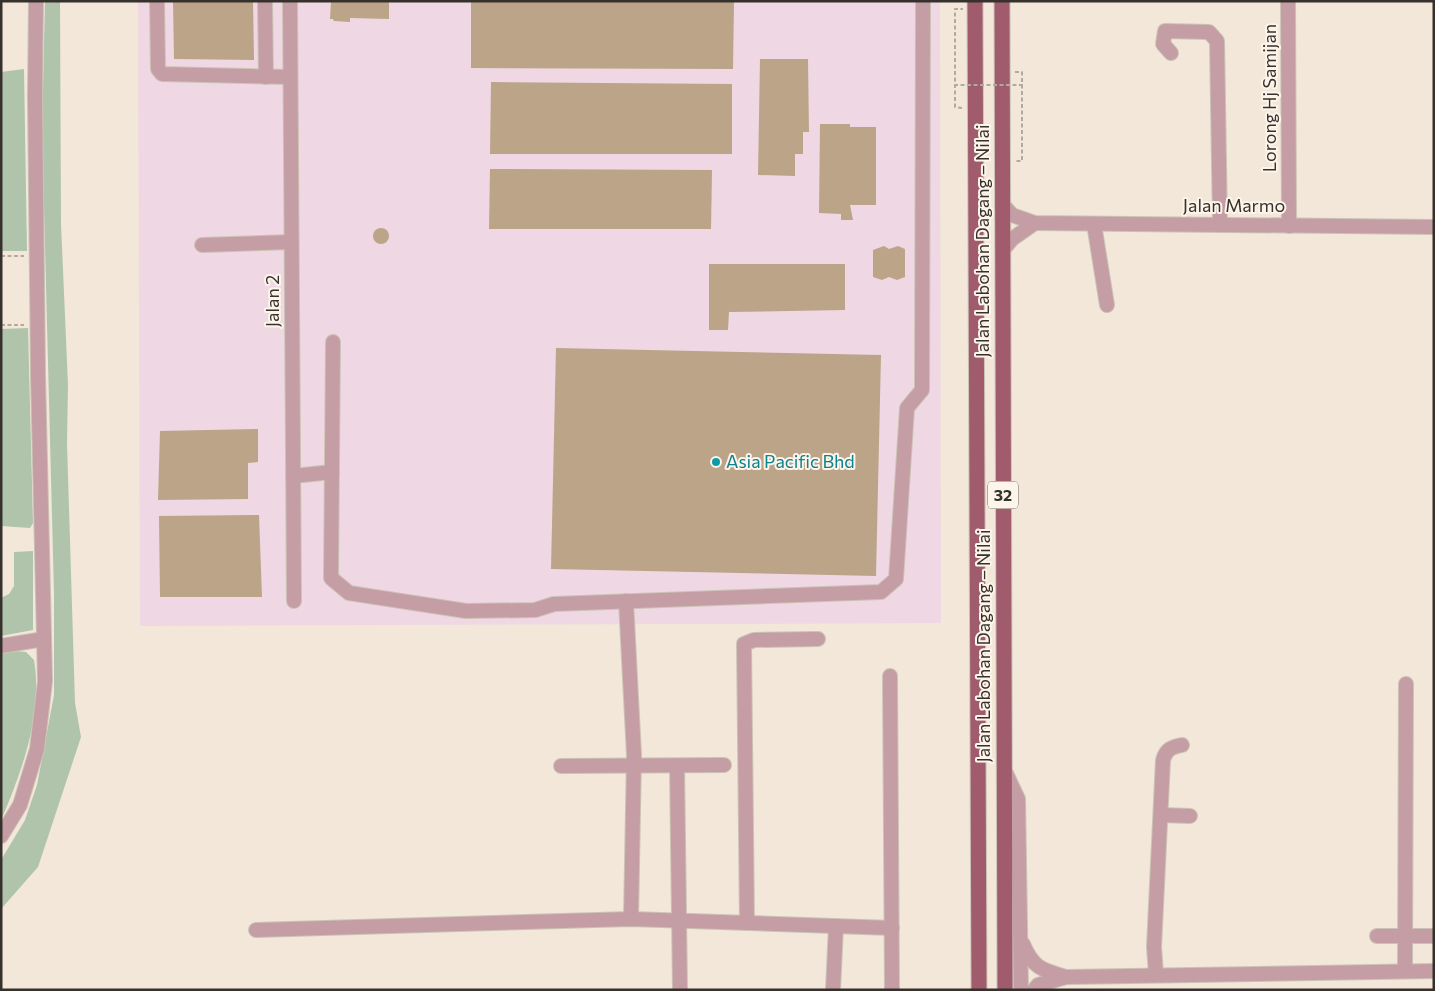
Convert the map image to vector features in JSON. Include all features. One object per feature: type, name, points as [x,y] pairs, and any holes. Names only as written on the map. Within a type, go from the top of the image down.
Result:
[{"type":"main road","name":"Jalan Labohan Dagang ‒ Nilai","points":[[975,1],[979,990]]},
{"type":"main road","name":"Jalan Labohan Dagang ‒ Nilai","points":[[1002,1],[1005,990]]},
{"type":"street","points":[[1,836],[20,805],[37,748],[45,681],[37,326],[36,1]]},
{"type":"street","points":[[157,1],[158,69],[162,74],[290,77]]},
{"type":"street","points":[[265,1],[266,77]]},
{"type":"street","name":"Jalan 2","points":[[290,1],[294,601]]},
{"type":"street","points":[[333,342],[331,578],[349,593],[466,611],[535,610],[554,604],[881,592],[896,579],[907,408],[922,390],[924,1]]},
{"type":"street","name":"Lorong Hj Samijan","points":[[1288,1],[1289,226]]},
{"type":"street","points":[[1171,52],[1163,44],[1165,31],[1209,32],[1217,41],[1220,225]]},
{"type":"street","name":"Jalan Marmo","points":[[1002,204],[1012,215],[1035,223],[1434,227]]},
{"type":"street","points":[[1002,250],[1012,238],[1035,223]]},
{"type":"street","points":[[1094,224],[1107,304]]},
{"type":"street","points":[[202,245],[291,242]]},
{"type":"street","points":[[293,476],[332,472]]},
{"type":"street","points":[[626,601],[634,767],[631,919]]},
{"type":"street","points":[[1,646],[44,639]]},
{"type":"street","points":[[747,923],[744,644],[754,640],[818,640]]},
{"type":"street","points":[[890,676],[892,990]]},
{"type":"street","points":[[1405,971],[1406,684]]},
{"type":"street","points":[[1156,974],[1154,947],[1162,815],[1163,760],[1166,752],[1173,747],[1182,745]]},
{"type":"street","points":[[561,766],[724,765]]},
{"type":"street","points":[[677,766],[680,990]]},
{"type":"street","points":[[1003,766],[1018,799],[1021,990]]},
{"type":"street","points":[[1162,815],[1190,816]]},
{"type":"street","points":[[256,930],[631,919],[892,928]]},
{"type":"street","points":[[833,990],[836,926]]},
{"type":"street","points":[[1377,936],[1434,936]]},
{"type":"street","points":[[1021,939],[1030,960],[1041,968],[1066,977]]},
{"type":"street","points":[[1034,990],[1038,986],[1066,977],[1156,974],[1434,971]]},
{"type":"path","points":[[955,9],[955,106],[976,109]]},
{"type":"path","points":[[1012,72],[1022,72],[1022,161]]},
{"type":"path","points":[[954,85],[1022,85]]},
{"type":"path","points":[[1,256],[25,256]]},
{"type":"path","points":[[1,325],[37,326]]},
{"type":"shaded area","points":[[138,1],[940,1],[941,623],[140,626]]},
{"type":"green space","points":[[45,1],[60,1],[61,224],[68,385],[67,443],[75,703],[81,737],[38,867],[1,909],[1,860],[25,820],[37,785],[54,695],[54,593],[42,132]]},
{"type":"green space","points":[[24,69],[27,251],[1,251],[1,72]]},
{"type":"green space","points":[[28,328],[33,523],[30,528],[1,526],[1,329]]},
{"type":"green space","points":[[33,551],[33,630],[1,636],[1,598],[9,594],[14,586],[14,552]]},
{"type":"green space","points":[[26,652],[34,660],[36,701],[29,742],[1,820],[1,653]]},
{"type":"building","points":[[173,1],[253,1],[254,60],[174,59]]},
{"type":"building","points":[[331,1],[389,1],[389,19],[350,18],[350,22],[334,21],[330,19]]},
{"type":"building","points":[[471,1],[734,2],[733,69],[471,68]]},
{"type":"building","points":[[760,59],[808,59],[809,132],[803,132],[803,154],[795,154],[795,176],[758,175]]},
{"type":"building","points":[[491,82],[732,84],[732,154],[490,154]]},
{"type":"building","points":[[820,124],[850,124],[850,127],[876,127],[876,205],[850,205],[853,220],[841,220],[841,214],[819,213]]},
{"type":"building","points":[[490,169],[712,170],[711,229],[489,229]]},
{"type":"building","points":[[381,228],[387,230],[389,236],[387,242],[381,244],[375,242],[373,236],[375,230]]},
{"type":"building","points":[[884,246],[889,249],[898,246],[905,249],[905,277],[897,280],[889,277],[882,280],[873,277],[873,250]]},
{"type":"building","points":[[709,264],[845,264],[845,310],[729,312],[728,330],[709,330]]},
{"type":"building","name":"Asia Pacific Bhd","points":[[556,348],[881,355],[876,576],[551,569]]},
{"type":"building","points":[[258,429],[258,462],[248,463],[248,499],[158,500],[160,431]]},
{"type":"building","points":[[259,515],[262,597],[160,597],[159,516]]},
{"type":"place","name":"Asia Pacific Bhd","points":[[716,462]]}]
